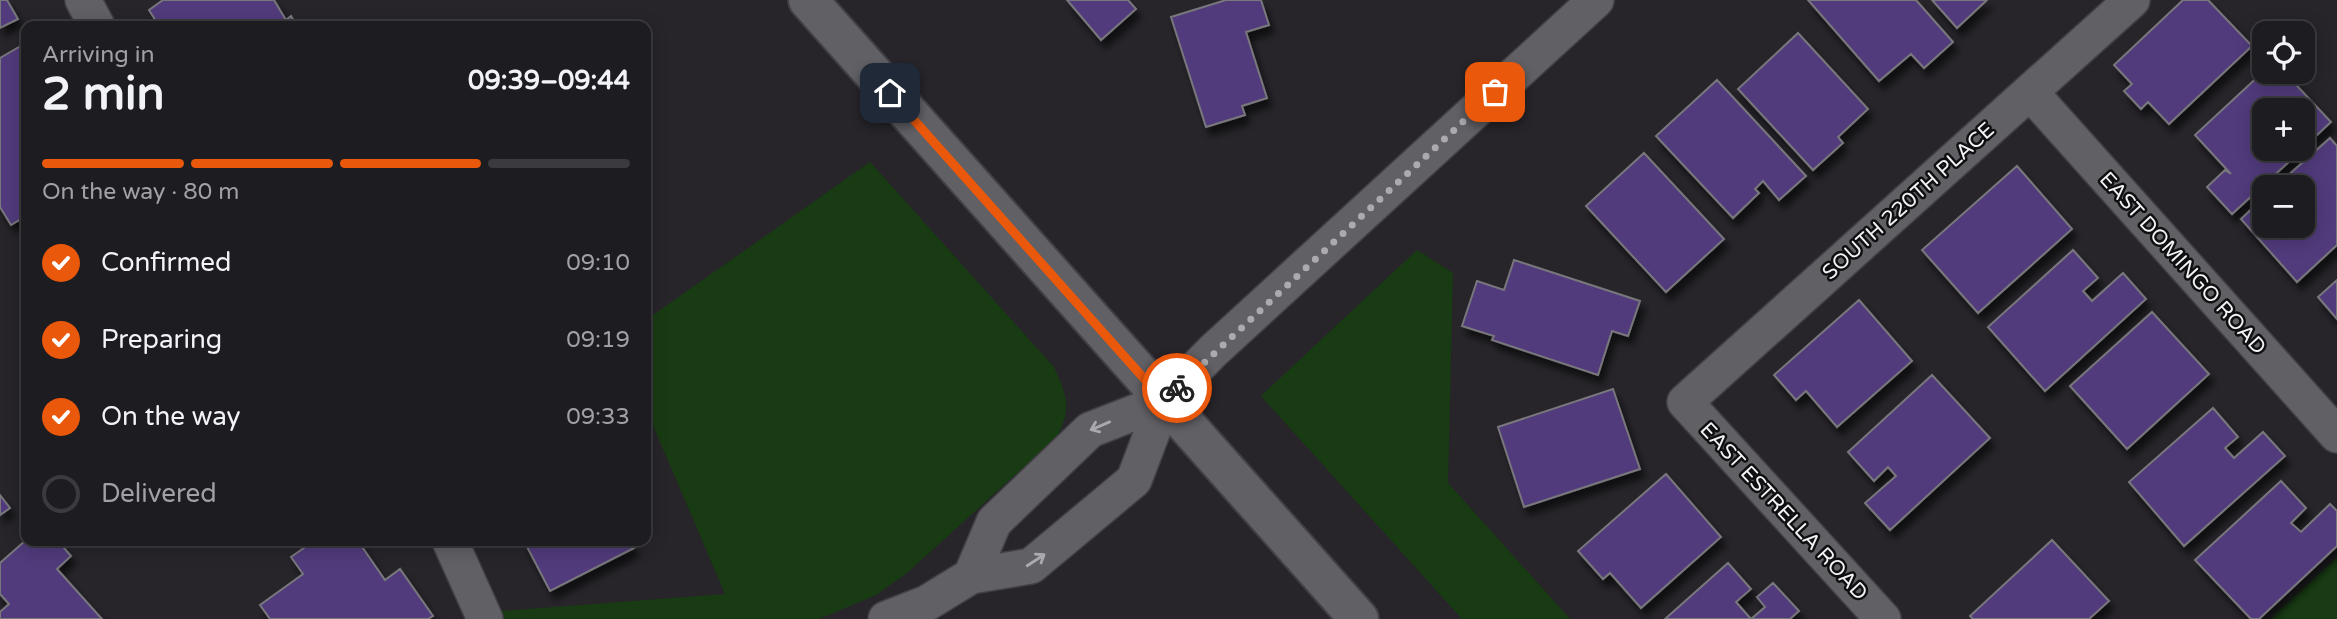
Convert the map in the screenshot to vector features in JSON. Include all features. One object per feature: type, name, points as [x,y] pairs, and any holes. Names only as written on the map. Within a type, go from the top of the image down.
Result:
[{"type":"main road","points":[[808,0],[1359,619]]},
{"type":"street","points":[[83,0],[94,21]]},
{"type":"street","points":[[886,619],[927,603],[971,576],[1031,566],[1133,480],[1164,401],[1213,351],[1596,0]]},
{"type":"street","name":"SOUTH 220TH PLACE","points":[[1685,402],[2132,0]]},
{"type":"street","name":"EAST DOMINGO ROAD","points":[[2030,92],[2337,435]]},
{"type":"street","points":[[971,576],[994,522],[1090,430],[1164,401]]},
{"type":"street","name":"EAST ESTRELLA ROAD","points":[[1685,402],[1883,619]]},
{"type":"street","points":[[452,546],[485,619]]},
{"type":"green space","points":[[870,162],[1054,367],[1066,402],[1065,418],[1057,437],[907,573],[876,595],[819,619],[504,619],[500,611],[725,594],[651,421],[651,316]]},
{"type":"green space","points":[[1417,250],[1453,273],[1448,483],[1570,619],[1462,619],[1261,396]]},
{"type":"green space","points":[[2337,557],[2337,619],[2270,619]]},
{"type":"building","points":[[0,0],[7,0],[18,19],[0,28]]},
{"type":"building","points":[[163,0],[274,0],[286,20],[291,16],[294,21],[156,21],[149,10]]},
{"type":"building","points":[[1067,0],[1128,0],[1136,9],[1101,40]]},
{"type":"building","points":[[1226,0],[1261,0],[1269,25],[1246,32],[1267,98],[1242,106],[1245,115],[1206,127],[1171,17]]},
{"type":"building","points":[[1808,0],[1916,0],[1953,42],[1924,68],[1911,54],[1879,81]]},
{"type":"building","points":[[1932,0],[1987,0],[1957,28]]},
{"type":"building","points":[[2183,0],[2208,0],[2252,46],[2169,124],[2148,102],[2141,109],[2124,91],[2132,84],[2114,65]]},
{"type":"building","points":[[1798,33],[1868,109],[1838,137],[1843,143],[1813,170],[1738,89]]},
{"type":"building","points":[[21,46],[21,219],[11,225],[0,207],[0,58]]},
{"type":"building","points":[[1717,80],[1806,176],[1779,200],[1763,181],[1755,189],[1759,193],[1733,218],[1656,136]]},
{"type":"building","points":[[2252,82],[2295,84],[2308,98],[2252,98],[2252,161],[2290,161],[2275,175],[2252,175],[2252,196],[2232,214],[2207,187],[2225,170],[2231,174],[2195,135]]},
{"type":"building","points":[[2315,105],[2331,122],[2315,137]]},
{"type":"building","points":[[2330,138],[2337,146],[2337,245],[2297,282],[2258,238],[2315,238],[2315,175],[2288,175],[2304,161],[2315,161],[2315,151]]},
{"type":"building","points":[[1644,153],[1724,239],[1666,292],[1586,206]]},
{"type":"building","points":[[2017,166],[2072,229],[1978,313],[1922,250]]},
{"type":"building","points":[[2252,208],[2252,231],[2241,219]]},
{"type":"building","points":[[2073,250],[2098,278],[2083,291],[2092,301],[2123,273],[2146,299],[2045,391],[1988,327]]},
{"type":"building","points":[[1514,260],[1640,301],[1628,336],[1612,331],[1598,375],[1492,340],[1494,336],[1462,326],[1477,281],[1504,290]]},
{"type":"building","points":[[2337,280],[2337,319],[2318,297]]},
{"type":"building","points":[[1859,300],[1912,361],[1837,427],[1806,391],[1796,400],[1774,375]]},
{"type":"building","points":[[2152,312],[2209,374],[2127,449],[2070,386]]},
{"type":"building","points":[[1932,375],[1990,438],[1890,530],[1865,503],[1896,476],[1888,467],[1874,481],[1848,452]]},
{"type":"building","points":[[1613,389],[1640,469],[1524,507],[1498,427]]},
{"type":"building","points":[[2213,408],[2238,437],[2225,448],[2234,458],[2263,432],[2285,456],[2184,546],[2129,482]]},
{"type":"building","points":[[1666,474],[1721,537],[1641,608],[1610,573],[1603,579],[1578,551]]},
{"type":"building","points":[[2281,481],[2306,508],[2291,523],[2301,532],[2330,504],[2337,511],[2337,546],[2259,619],[2251,619],[2195,560]]},
{"type":"building","points":[[0,495],[10,508],[0,515]]},
{"type":"building","points":[[2052,540],[2109,601],[2089,619],[1973,619],[1970,616]]},
{"type":"building","points":[[21,544],[62,546],[71,556],[57,569],[102,619],[0,619],[0,612],[9,604],[0,594],[0,563]]},
{"type":"building","points":[[307,546],[361,546],[385,580],[400,569],[433,616],[428,619],[270,619],[260,605],[303,574],[291,557]]},
{"type":"building","points":[[527,546],[634,548],[550,591]]},
{"type":"building","points":[[1728,563],[1751,589],[1736,602],[1751,619],[1665,619]]},
{"type":"building","points":[[1773,583],[1799,611],[1790,619],[1751,619],[1765,607],[1757,597]]},
{"type":"way so far","points":[[1177,388],[1213,351],[1495,92]]},
{"type":"route","points":[[890,93],[1164,401],[1177,388]]}]
